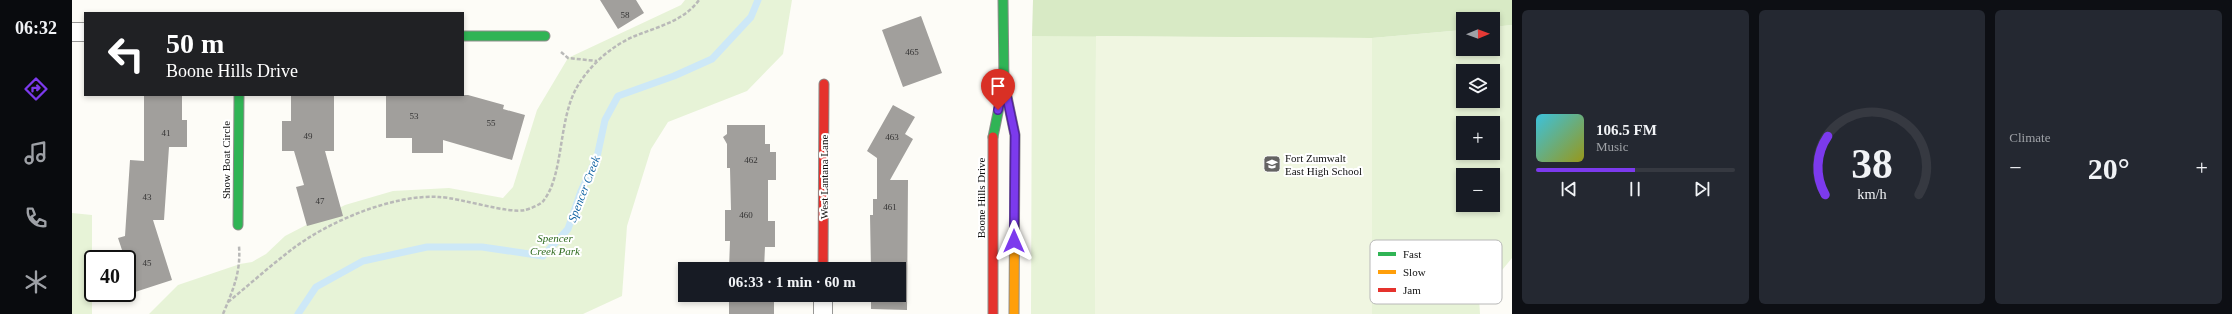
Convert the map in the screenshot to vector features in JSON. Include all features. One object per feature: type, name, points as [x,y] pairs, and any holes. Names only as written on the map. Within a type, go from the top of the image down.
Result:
[{"type":"street","name":"Boone Hills Drive","points":[[1003,0],[1004,83],[1015,135],[1014,314]]},
{"type":"street","points":[[72,32],[84,32]]},
{"type":"street","points":[[464,36],[545,36]]},
{"type":"street","name":"Boone Hills Drive","points":[[992,314],[993,136],[1004,83]]},
{"type":"street","name":"West Lantana Lane","points":[[823,262],[824,84]]},
{"type":"street","name":"Show Boat Circle","points":[[238,96],[238,225]]},
{"type":"street","points":[[823,302],[823,314]]},
{"type":"path","points":[[228,302],[292,249],[335,223],[393,202],[438,197],[525,211],[544,201],[554,180],[565,116],[577,87],[596,61],[605,53],[633,37],[670,23],[692,9],[699,0]]},
{"type":"path","points":[[545,36],[568,58],[596,61]]},
{"type":"path","points":[[223,314],[237,282],[240,264],[238,225]]},
{"type":"green space","name":"Spencer Creek Park","points":[[685,0],[792,0],[783,54],[747,91],[668,122],[651,149],[627,226],[622,296],[583,314],[149,314],[178,285],[240,264],[252,262],[266,254],[285,236],[345,205],[393,191],[449,188],[503,198],[513,187],[537,110],[568,58],[681,5]]},
{"type":"green space","points":[[1033,0],[1512,0],[1512,25],[1500,26],[1500,12],[1456,12],[1456,31],[1372,38],[1032,36]]},
{"type":"green space","points":[[1512,25],[1512,258],[1502,270],[1502,240],[1372,240],[1372,38],[1456,31],[1456,56],[1500,56],[1500,26]]},
{"type":"green space","points":[[1032,36],[1096,36],[1095,314],[1031,314]]},
{"type":"green space","points":[[1096,36],[1372,38],[1372,240],[1370,240],[1370,304],[1372,304],[1372,314],[1095,314]]},
{"type":"green space","points":[[72,213],[92,215],[92,250],[84,250],[84,302],[92,302],[92,314],[72,314]]},
{"type":"green space","points":[[1372,304],[1479,304],[1480,314],[1372,314]]},
{"type":"building","points":[[600,0],[636,0],[644,13],[618,29]]},
{"type":"building","points":[[921,16],[942,73],[903,87],[882,30]]},
{"type":"building","points":[[468,95],[504,105],[503,109],[525,115],[512,160],[443,140],[443,153],[412,153],[412,138],[386,138],[386,96]]},
{"type":"building","points":[[144,96],[182,96],[182,120],[187,120],[187,147],[169,147],[164,220],[153,220],[172,280],[136,292],[136,250],[122,250],[118,238],[125,236],[130,160],[144,161]]},
{"type":"building","points":[[291,96],[334,96],[334,151],[325,151],[343,216],[307,226],[296,187],[304,185],[294,151],[282,151],[282,121],[291,121]]},
{"type":"building","points":[[893,105],[915,117],[905,134],[913,139],[890,180],[908,180],[907,310],[871,309],[871,302],[906,302],[906,262],[871,262],[870,215],[873,215],[873,199],[877,199],[877,158],[867,151]]},
{"type":"building","points":[[727,125],[765,125],[765,144],[770,144],[770,152],[776,152],[776,180],[768,180],[768,221],[775,221],[775,247],[765,247],[764,262],[729,262],[730,241],[725,241],[725,210],[731,210],[730,168],[727,168],[727,144],[723,137],[727,134]]},
{"type":"building","points":[[729,302],[774,302],[774,314],[729,314]]},
{"type":"waterway","name":"Spencer Creek","points":[[298,314],[316,287],[363,261],[427,247],[482,247],[543,256],[568,229],[581,191],[597,157],[605,120],[618,96],[674,76],[712,59],[751,17],[758,0]]},
{"type":"traffic: fast","points":[[993,137],[1004,83],[1003,0]]},
{"type":"traffic: fast","points":[[464,36],[545,36]]},
{"type":"traffic: fast","points":[[238,225],[239,96]]},
{"type":"traffic: slow","points":[[1006,92],[1015,135],[1014,314]]},
{"type":"traffic: jam","points":[[823,262],[824,84]]},
{"type":"traffic: jam","points":[[993,137],[993,314]]},
{"type":"place","name":"Fort Zumwalt East High School","points":[[1272,164]]},
{"type":"route","points":[[998,110],[1004,83],[1015,135],[1014,241]]}]
